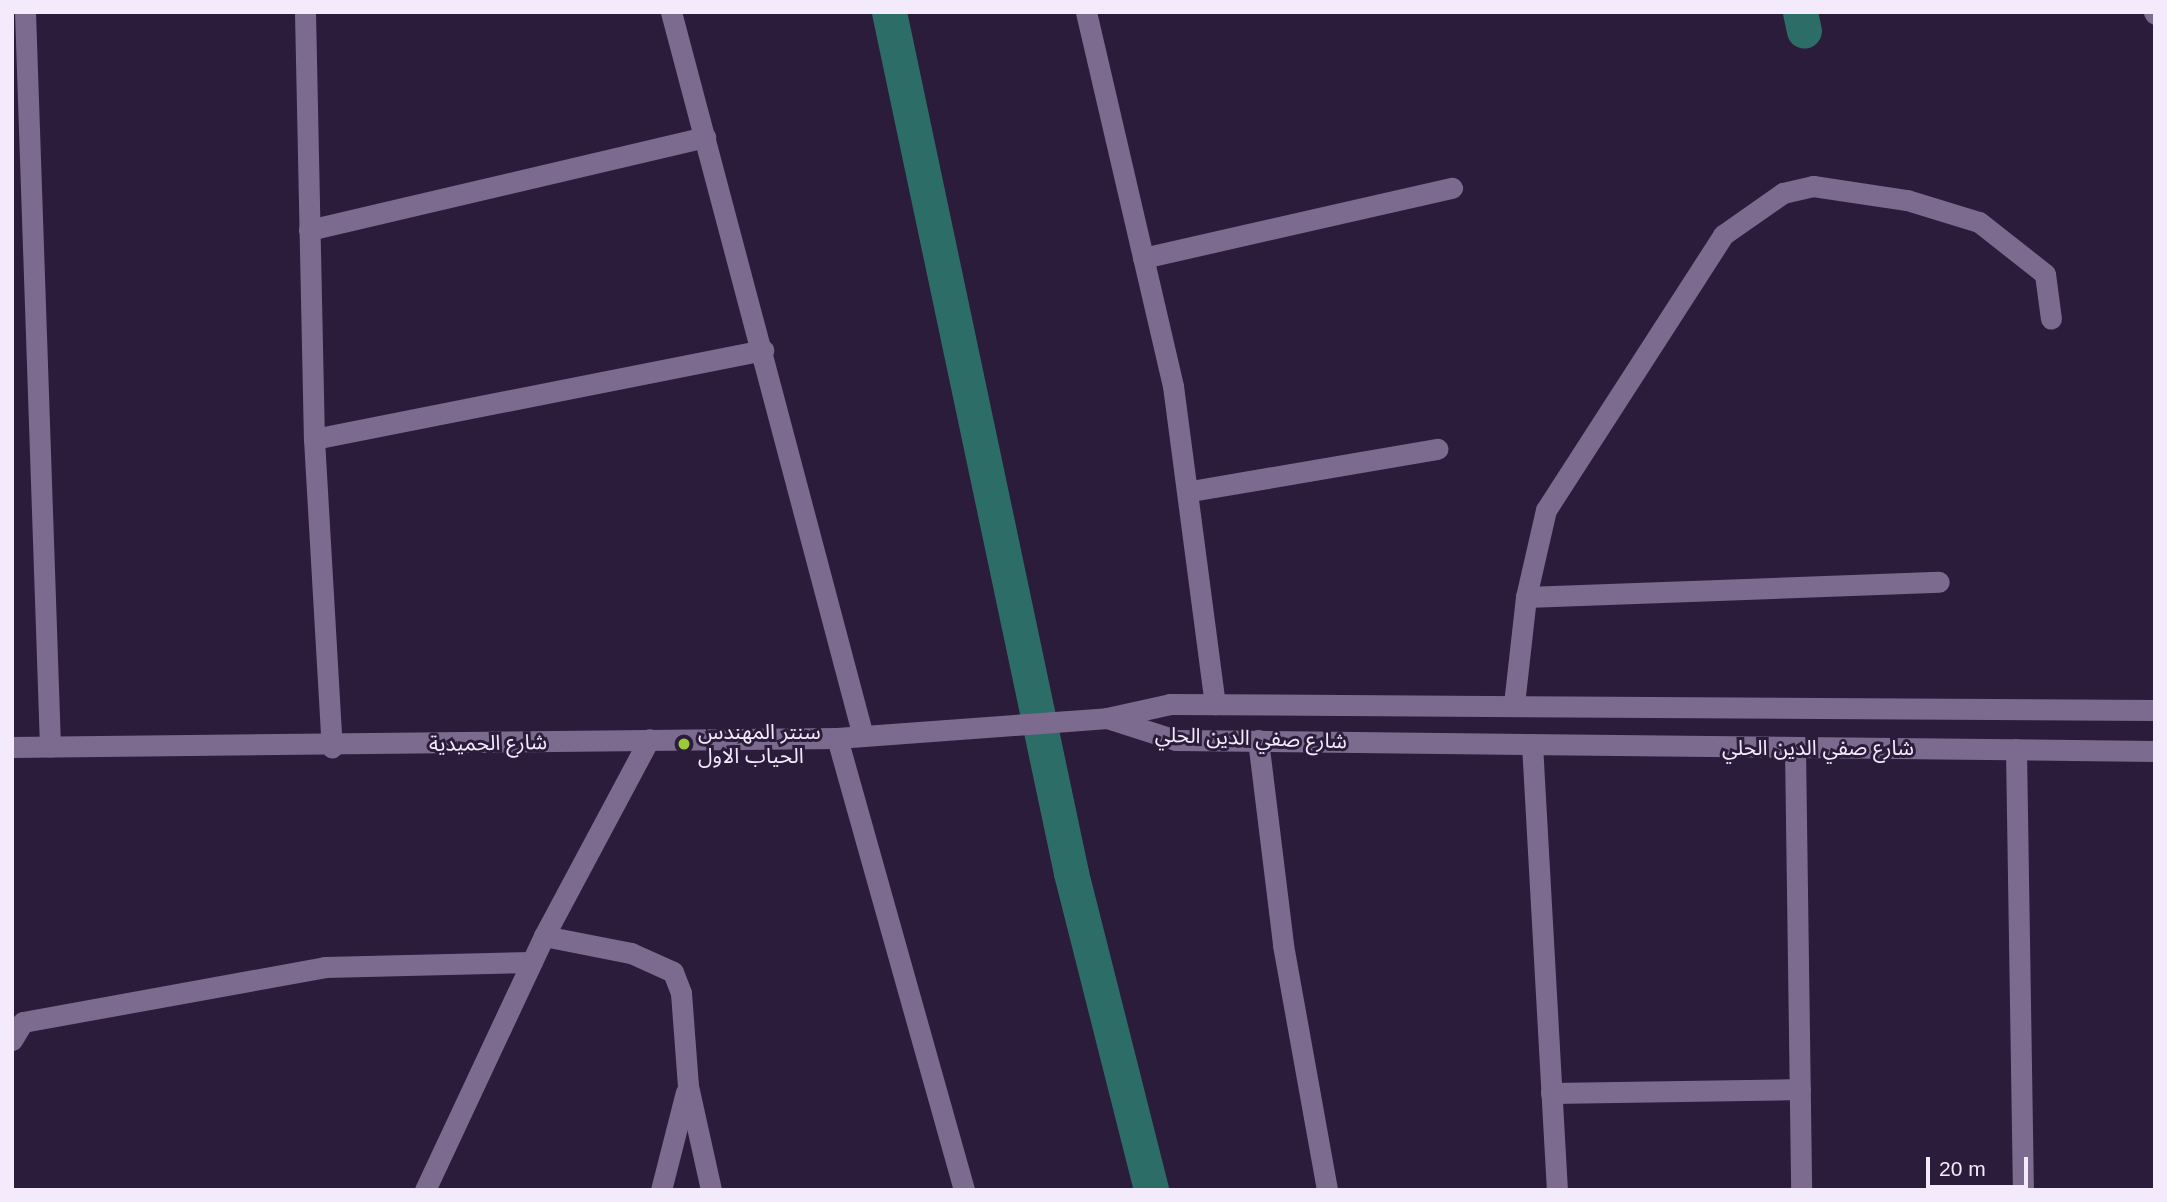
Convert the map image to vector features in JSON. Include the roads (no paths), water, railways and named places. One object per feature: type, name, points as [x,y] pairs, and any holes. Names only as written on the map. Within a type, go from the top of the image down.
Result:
[{"type":"street","points":[[25,12],[50,747]]},
{"type":"street","points":[[305,12],[314,439],[332,747]]},
{"type":"street","points":[[671,12],[763,350],[863,736]]},
{"type":"street","points":[[1086,12],[1143,258],[1191,491],[1215,704]]},
{"type":"street","points":[[309,230],[705,137]]},
{"type":"street","points":[[1514,704],[1526,597],[1554,498],[1723,235],[1783,193],[1813,186],[1907,200],[1979,222],[2045,274],[2051,319]]},
{"type":"street","points":[[1143,258],[1452,188]]},
{"type":"street","points":[[314,439],[763,350]]},
{"type":"street","points":[[1191,491],[1437,449]]},
{"type":"street","points":[[1526,597],[1939,582]]},
{"type":"street","name":"شارع صفي الدين الحلي","points":[[1107,718],[1148,707],[1215,704],[2155,710]]},
{"type":"street","name":"شارع الحميدية","points":[[15,751],[50,747],[332,747],[837,738],[1107,718]]},
{"type":"street","name":"شارع صفي الدين الحلي","points":[[1107,718],[1152,737],[2155,751]]},
{"type":"street","points":[[837,738],[964,1190]]},
{"type":"street","points":[[425,1190],[544,936],[649,740]]},
{"type":"street","points":[[1258,740],[1283,945],[1327,1190]]},
{"type":"street","points":[[1531,744],[1557,1190]]},
{"type":"street","points":[[1794,748],[1801,1190]]},
{"type":"street","points":[[2016,749],[2023,1190]]},
{"type":"street","points":[[544,936],[631,953],[673,972],[681,993],[688,1086],[711,1190]]},
{"type":"street","points":[[12,1041],[18,1019],[325,967],[532,962]]},
{"type":"street","points":[[661,1190],[688,1086]]},
{"type":"street","points":[[1551,1093],[1800,1089]]},
{"type":"waterway","points":[[889,12],[1071,873],[1151,1190]]},
{"type":"waterway","points":[[1800,12],[1804,31]]},
{"type":"place","name":"سنتر المهندس الحياب الاول","points":[[684,744]]}]
